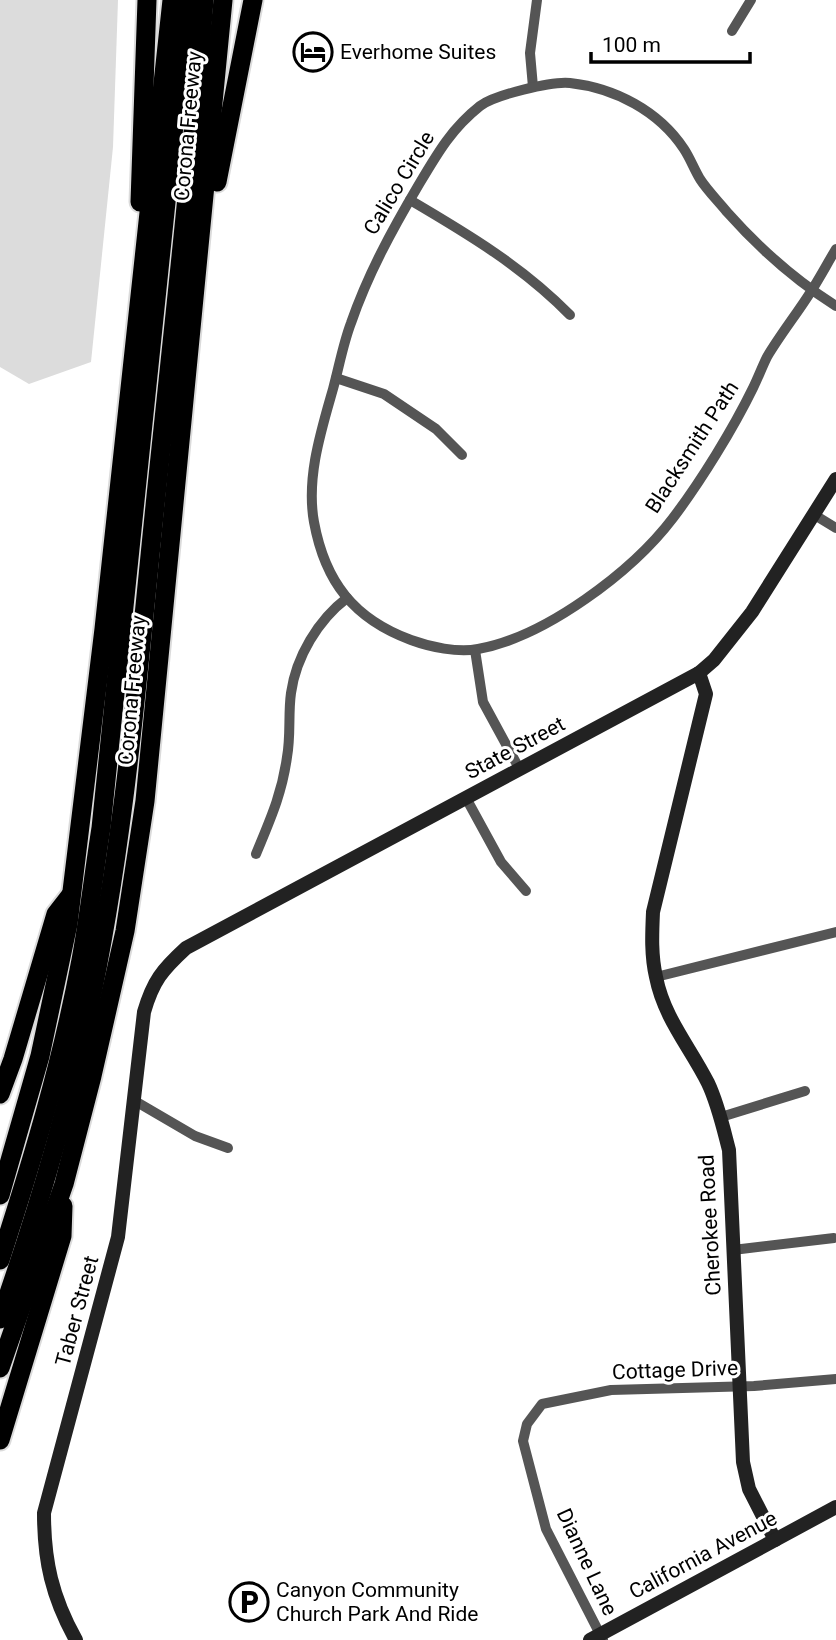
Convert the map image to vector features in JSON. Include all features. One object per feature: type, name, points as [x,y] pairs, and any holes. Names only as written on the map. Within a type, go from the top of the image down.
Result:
[{"type":"highway","points":[[134,363],[147,0]]},
{"type":"highway","name":"Corona Freeway","points":[[0,1195],[40,1056],[73,892],[134,363],[172,0]]},
{"type":"highway","points":[[0,1260],[52,1083],[80,962],[101,828],[187,0]]},
{"type":"highway","points":[[0,1320],[49,1167],[86,1022],[112,880],[131,746],[202,47],[204,0]]},
{"type":"highway","points":[[202,47],[211,0]]},
{"type":"highway","name":"Corona Freeway","points":[[0,1368],[64,1184],[106,1020],[125,931],[145,801],[223,0]]},
{"type":"highway","points":[[187,373],[221,157],[253,0]]},
{"type":"highway","points":[[0,1094],[56,914],[73,892]]},
{"type":"highway","points":[[0,1440],[62,1236],[64,1184]]},
{"type":"street","points":[[533,88],[530,52],[537,0]]},
{"type":"street","points":[[732,31],[751,0]]},
{"type":"street","name":"Calico Circle","points":[[347,598],[332,578],[322,557],[313,517],[313,480],[319,438],[349,327],[388,237],[449,135],[484,102],[565,82],[601,89],[636,104],[664,123],[684,149],[702,182],[766,253],[812,291],[836,306]]},
{"type":"street","points":[[410,200],[475,237],[541,286],[570,315]]},
{"type":"street","name":"Blacksmith Path","points":[[347,598],[368,619],[391,633],[421,643],[475,650],[516,637],[558,616],[604,586],[641,553],[680,508],[725,438],[766,359],[812,291],[836,249]]},
{"type":"street","points":[[336,377],[384,394],[436,429],[463,455]]},
{"type":"street","name":"State Street","points":[[152,986],[164,967],[186,948],[699,673],[714,660],[752,612],[836,480]]},
{"type":"street","points":[[813,514],[836,528]]},
{"type":"street","points":[[256,854],[279,800],[288,755],[291,693],[299,661],[314,633],[347,598]]},
{"type":"street","points":[[475,650],[483,702],[520,770]]},
{"type":"street","name":"Cherokee Road","points":[[699,673],[706,694],[653,912],[652,947],[656,976],[668,1016],[707,1082],[721,1117],[729,1150],[743,1462],[749,1489],[775,1540]]},
{"type":"street","points":[[466,798],[501,862],[526,891]]},
{"type":"street","points":[[656,976],[836,932]]},
{"type":"street","name":"Taber Street","points":[[76,1640],[56,1600],[50,1578],[44,1548],[44,1513],[118,1237],[144,1012],[152,986]]},
{"type":"street","points":[[721,1117],[805,1091]]},
{"type":"street","points":[[135,1101],[193,1135],[228,1148]]},
{"type":"street","points":[[733,1250],[834,1238]]},
{"type":"street","name":"Cottage Drive","points":[[527,1423],[542,1404],[611,1390],[738,1387],[836,1379]]},
{"type":"street","name":"Dianne Lane","points":[[527,1423],[523,1441],[546,1529],[598,1638]]},
{"type":"street","name":"California Avenue","points":[[598,1638],[836,1507]]},
{"type":"shaded area","points":[[0,0],[118,0],[113,147],[91,362],[29,384],[0,367]]},
{"type":"place","name":"Everhome Suites","points":[[313,52]]},
{"type":"place","name":"Canyon Community Church Park And Ride","points":[[249,1602]]}]
